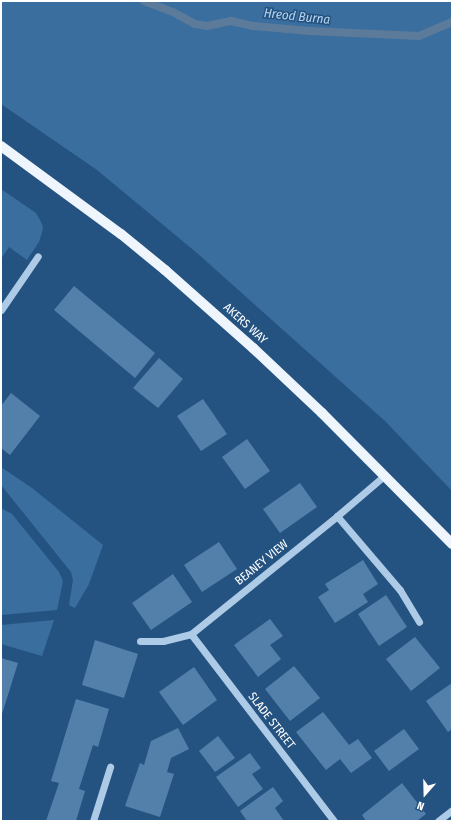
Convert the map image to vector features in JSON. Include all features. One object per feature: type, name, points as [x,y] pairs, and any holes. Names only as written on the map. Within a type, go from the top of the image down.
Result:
[{"type":"main road","name":"AKERS WAY","points":[[1,146],[121,234],[165,270],[253,348],[385,475],[452,544]]},
{"type":"street","points":[[1,310],[38,256]]},
{"type":"street","name":"BEANEY VIEW","points":[[140,641],[163,641],[191,634],[337,516],[385,475]]},
{"type":"street","points":[[337,516],[400,590],[419,622]]},
{"type":"street","name":"SLADE STREET","points":[[191,634],[334,821]]},
{"type":"street","points":[[93,821],[110,767]]},
{"type":"street","points":[[438,821],[452,810]]},
{"type":"shaded area","points":[[1,1],[452,1],[452,491],[385,421],[197,253],[97,170],[1,104]]},
{"type":"shaded area","points":[[1,189],[36,213],[42,224],[43,229],[39,242],[27,260],[9,247],[1,259]]},
{"type":"shaded area","points":[[1,467],[32,488],[103,545],[89,584],[75,608],[69,605],[73,580],[71,572],[1,485]]},
{"type":"shaded area","points":[[1,508],[12,514],[59,572],[63,581],[57,610],[1,615]]},
{"type":"shaded area","points":[[54,620],[42,656],[1,644],[1,625]]},
{"type":"building","points":[[74,286],[155,353],[135,378],[54,310]]},
{"type":"building","points":[[159,358],[183,379],[158,408],[133,388]]},
{"type":"building","points":[[11,393],[40,416],[10,455],[1,448],[1,406]]},
{"type":"building","points":[[203,399],[227,434],[201,451],[177,416]]},
{"type":"building","points":[[247,439],[270,471],[245,489],[222,457]]},
{"type":"building","points":[[300,483],[317,507],[280,533],[263,509]]},
{"type":"building","points":[[219,542],[237,569],[202,592],[184,565]]},
{"type":"building","points":[[363,560],[378,584],[363,594],[368,602],[335,623],[318,597],[329,590],[325,584]]},
{"type":"building","points":[[173,574],[192,602],[151,630],[132,603]]},
{"type":"building","points":[[386,595],[407,627],[379,646],[358,614]]},
{"type":"building","points":[[270,619],[283,636],[270,645],[281,659],[258,677],[234,645]]},
{"type":"building","points":[[415,637],[440,668],[411,691],[386,659]]},
{"type":"building","points":[[95,640],[138,654],[124,698],[82,685]]},
{"type":"building","points":[[1,658],[18,663],[1,717]]},
{"type":"building","points":[[294,666],[320,698],[290,721],[265,689]]},
{"type":"building","points":[[194,667],[217,700],[183,725],[159,692]]},
{"type":"building","points":[[452,683],[452,729],[448,732],[426,701]]},
{"type":"building","points":[[76,699],[109,709],[98,747],[93,745],[79,789],[85,791],[76,821],[46,821],[59,783],[51,781]]},
{"type":"building","points":[[323,712],[349,745],[358,739],[372,758],[351,773],[340,759],[326,770],[296,732]]},
{"type":"building","points":[[178,728],[189,749],[171,758],[167,772],[174,774],[160,817],[125,806],[140,763],[144,765],[151,741]]},
{"type":"building","points":[[404,729],[419,749],[389,771],[374,751]]},
{"type":"building","points":[[218,736],[235,758],[215,772],[199,751]]},
{"type":"building","points":[[250,753],[261,768],[252,774],[263,789],[238,807],[216,777]]},
{"type":"building","points":[[402,783],[426,814],[417,821],[366,821],[362,815]]},
{"type":"building","points":[[273,787],[283,801],[275,808],[284,821],[247,821],[240,811]]},
{"type":"waterway","name":"Hreod Burna","points":[[144,1],[173,12],[195,24],[207,26],[231,21],[253,26],[310,31],[419,36],[452,22]]}]
